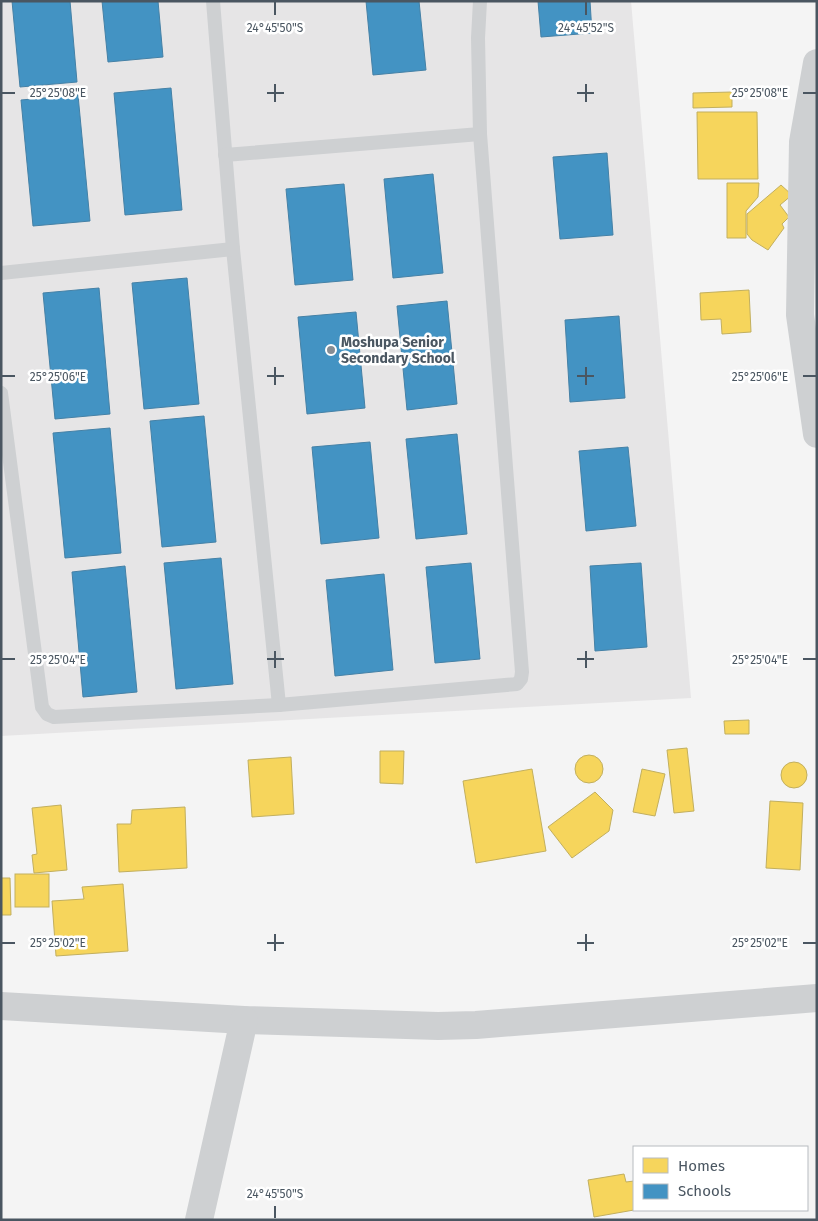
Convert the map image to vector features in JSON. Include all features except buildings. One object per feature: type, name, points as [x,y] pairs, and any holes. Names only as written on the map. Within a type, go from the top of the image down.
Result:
[{"type":"street","points":[[817,64],[803,142],[800,315],[817,434]]},
{"type":"street","points":[[1,1006],[244,1020],[438,1026],[476,1025],[817,998]]},
{"type":"street","points":[[199,1220],[244,1020]]},
{"type":"lane","points":[[213,1],[232,250],[279,705]]},
{"type":"lane","points":[[1,393],[42,707],[47,714],[54,717],[279,705],[517,684],[521,679],[522,662],[480,134],[478,38],[480,1]]},
{"type":"lane","points":[[225,155],[480,134]]},
{"type":"lane","points":[[1,273],[232,250]]},
{"type":"shaded area","name":"Moshupa Senior Secondary School","points":[[1,1],[631,1],[691,698],[1,736]]},
{"type":"place","name":"Moshupa Senior Secondary School","points":[[331,350]]}]
